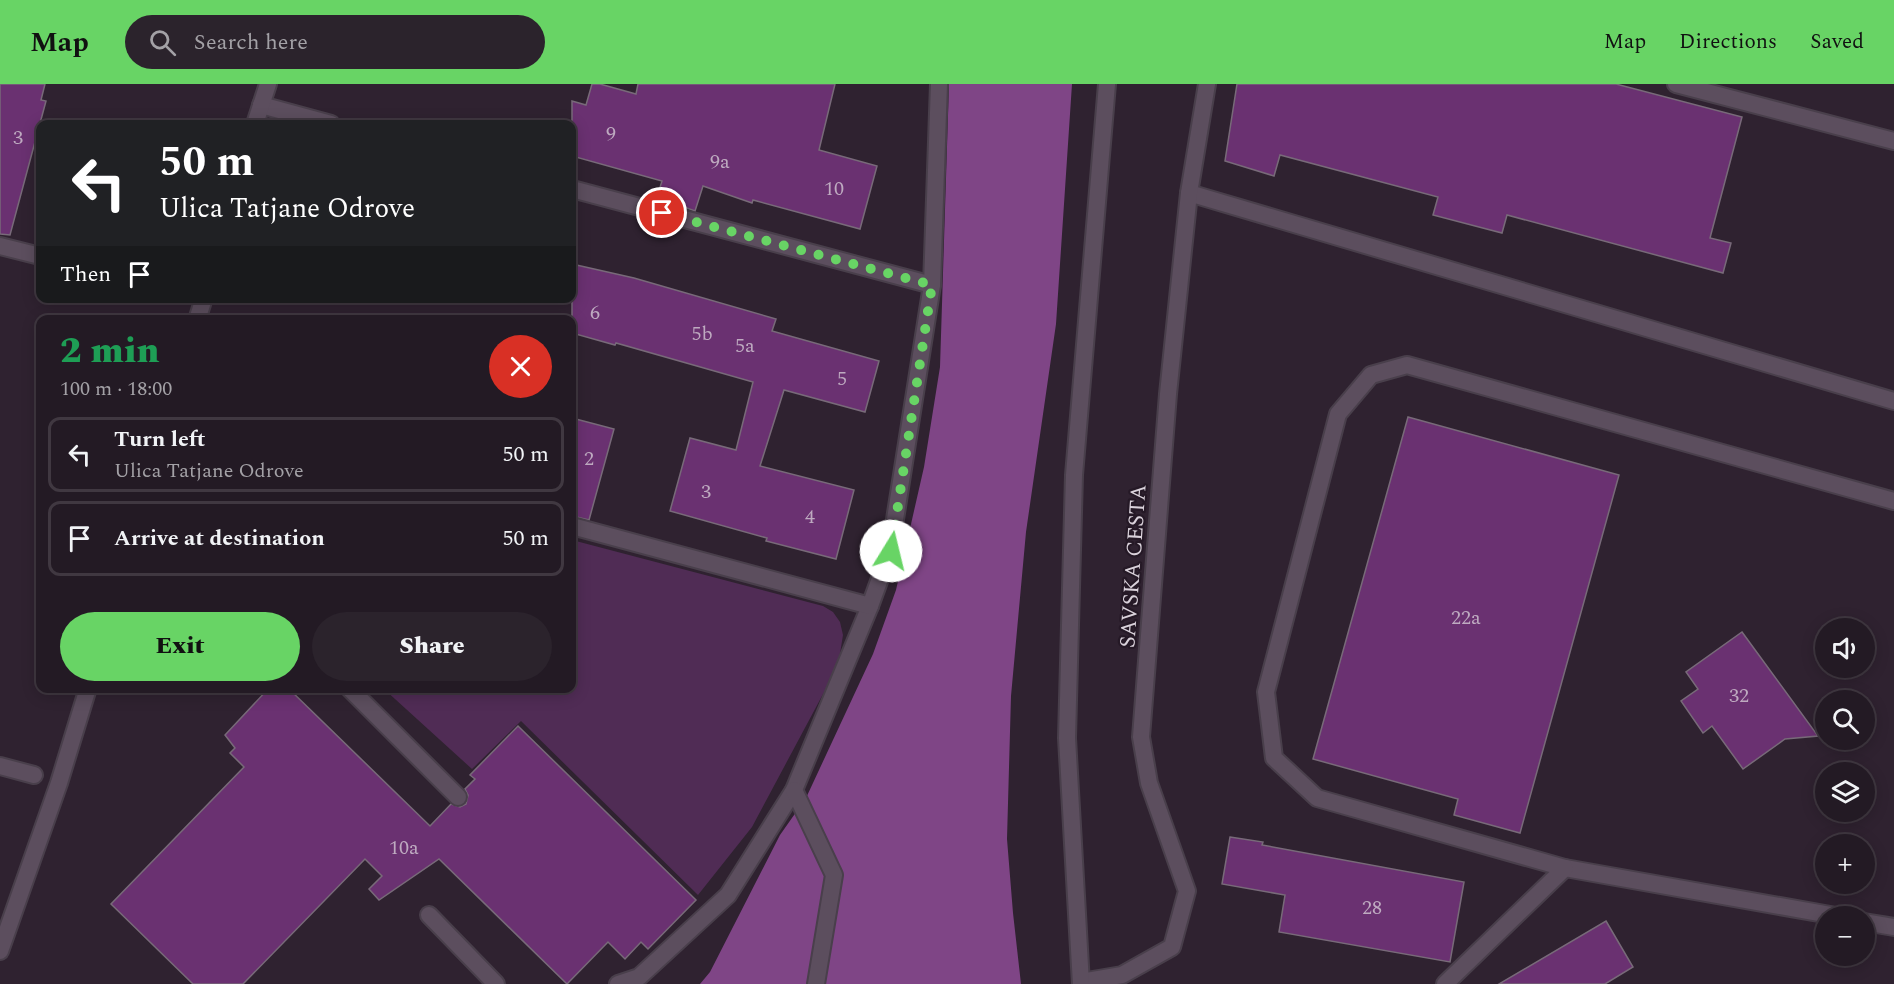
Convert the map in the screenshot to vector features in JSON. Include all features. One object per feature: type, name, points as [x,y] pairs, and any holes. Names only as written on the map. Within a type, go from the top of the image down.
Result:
[{"type":"street","points":[[256,120],[268,84]]},
{"type":"street","points":[[618,984],[639,977],[728,895],[794,790],[891,551],[932,285],[939,84]]},
{"type":"street","name":"SAVSKA CESTA","points":[[1107,84],[1074,487],[1067,738],[1081,983],[1122,975],[1172,947],[1187,891],[1149,783],[1141,736],[1168,394],[1189,193],[1207,84]]},
{"type":"street","points":[[1676,84],[1894,141]]},
{"type":"street","points":[[261,105],[316,120]]},
{"type":"street","points":[[576,190],[932,285]]},
{"type":"street","points":[[1189,193],[1894,401]]},
{"type":"street","points":[[0,246],[36,255]]},
{"type":"street","points":[[1815,912],[1565,867],[1317,798],[1274,758],[1266,692],[1338,414],[1371,375],[1407,364],[1894,501]]},
{"type":"street","points":[[576,527],[870,606]]},
{"type":"street","points":[[0,951],[59,783],[86,693]]},
{"type":"street","points":[[354,693],[458,797]]},
{"type":"street","points":[[0,766],[34,775]]},
{"type":"street","points":[[794,790],[834,875],[816,984]]},
{"type":"street","points":[[1445,984],[1565,867]]},
{"type":"street","points":[[429,915],[496,984]]},
{"type":"street","points":[[1875,924],[1894,927]]},
{"type":"shaded area","points":[[949,84],[1072,84],[1056,324],[1026,532],[1011,696],[1007,839],[1021,984],[700,984],[710,972],[780,835],[806,798],[873,654],[896,590],[924,467],[940,367]]},
{"type":"shaded area","points":[[576,541],[823,606],[833,612],[840,622],[843,635],[838,666],[752,827],[698,895],[521,721],[472,769],[388,693],[576,693]]},
{"type":"building","points":[[0,84],[45,84],[41,100],[46,101],[41,120],[36,120],[36,138],[10,235],[0,234]]},
{"type":"building","points":[[592,84],[636,94],[638,84],[835,84],[819,150],[877,166],[860,229],[753,200],[752,203],[703,186],[695,211],[657,197],[662,181],[576,157],[576,120],[572,120],[572,101],[586,105]]},
{"type":"building","points":[[1237,84],[1616,84],[1742,117],[1710,238],[1731,243],[1723,273],[1507,215],[1502,233],[1433,215],[1438,197],[1280,155],[1274,176],[1225,161]]},
{"type":"building","points":[[576,265],[634,278],[776,319],[772,331],[879,361],[865,412],[784,390],[760,466],[854,490],[836,559],[766,541],[767,538],[670,511],[690,438],[736,450],[753,382],[616,343],[615,345],[576,334],[576,315],[572,315],[572,303],[576,303]]},
{"type":"building","points":[[1408,417],[1619,475],[1520,833],[1454,815],[1458,799],[1313,759]]},
{"type":"building","points":[[576,419],[614,429],[589,520],[576,517]]},
{"type":"building","points":[[1742,632],[1815,732],[1815,736],[1785,739],[1743,769],[1712,726],[1703,733],[1681,701],[1698,689],[1686,672]]},
{"type":"building","points":[[264,693],[293,693],[430,826],[451,804],[460,807],[466,804],[468,795],[465,789],[475,779],[470,775],[518,726],[696,900],[648,949],[641,942],[625,959],[608,942],[567,984],[439,859],[379,900],[369,889],[382,876],[365,859],[243,984],[193,984],[111,904],[244,767],[230,753],[235,748],[225,735]]},
{"type":"building","points":[[1230,837],[1263,842],[1262,845],[1464,882],[1450,962],[1279,932],[1285,895],[1222,884]]},
{"type":"building","points":[[1606,921],[1633,967],[1605,984],[1499,984]]},
{"type":"route","points":[[662,213],[932,285],[891,551]]}]
